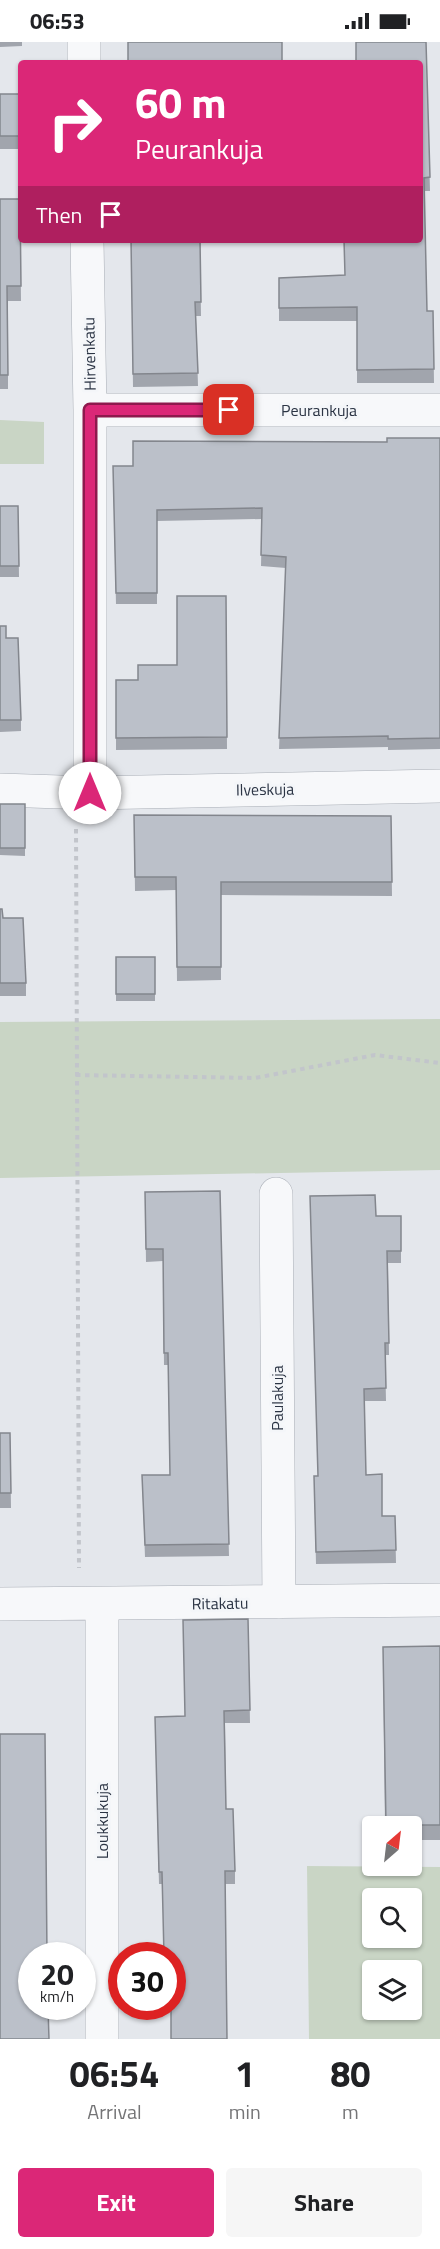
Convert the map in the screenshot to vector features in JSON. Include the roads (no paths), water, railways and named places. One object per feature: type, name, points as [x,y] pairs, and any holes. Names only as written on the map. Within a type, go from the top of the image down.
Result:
[{"type":"street","points":[[84,42],[84,60]]},
{"type":"street","name":"Hirvenkatu","points":[[87,243],[90,410],[90,793]]},
{"type":"street","name":"Peurankuja","points":[[90,410],[440,410]]},
{"type":"street","name":"Ilveskuja","points":[[0,790],[90,793],[440,786]]},
{"type":"street","name":"Paulakuja","points":[[276,1194],[279,1602]]},
{"type":"street","name":"Ritakatu","points":[[0,1604],[440,1600]]},
{"type":"street","name":"Loukkukuja","points":[[91,1603],[102,2039]]}]
